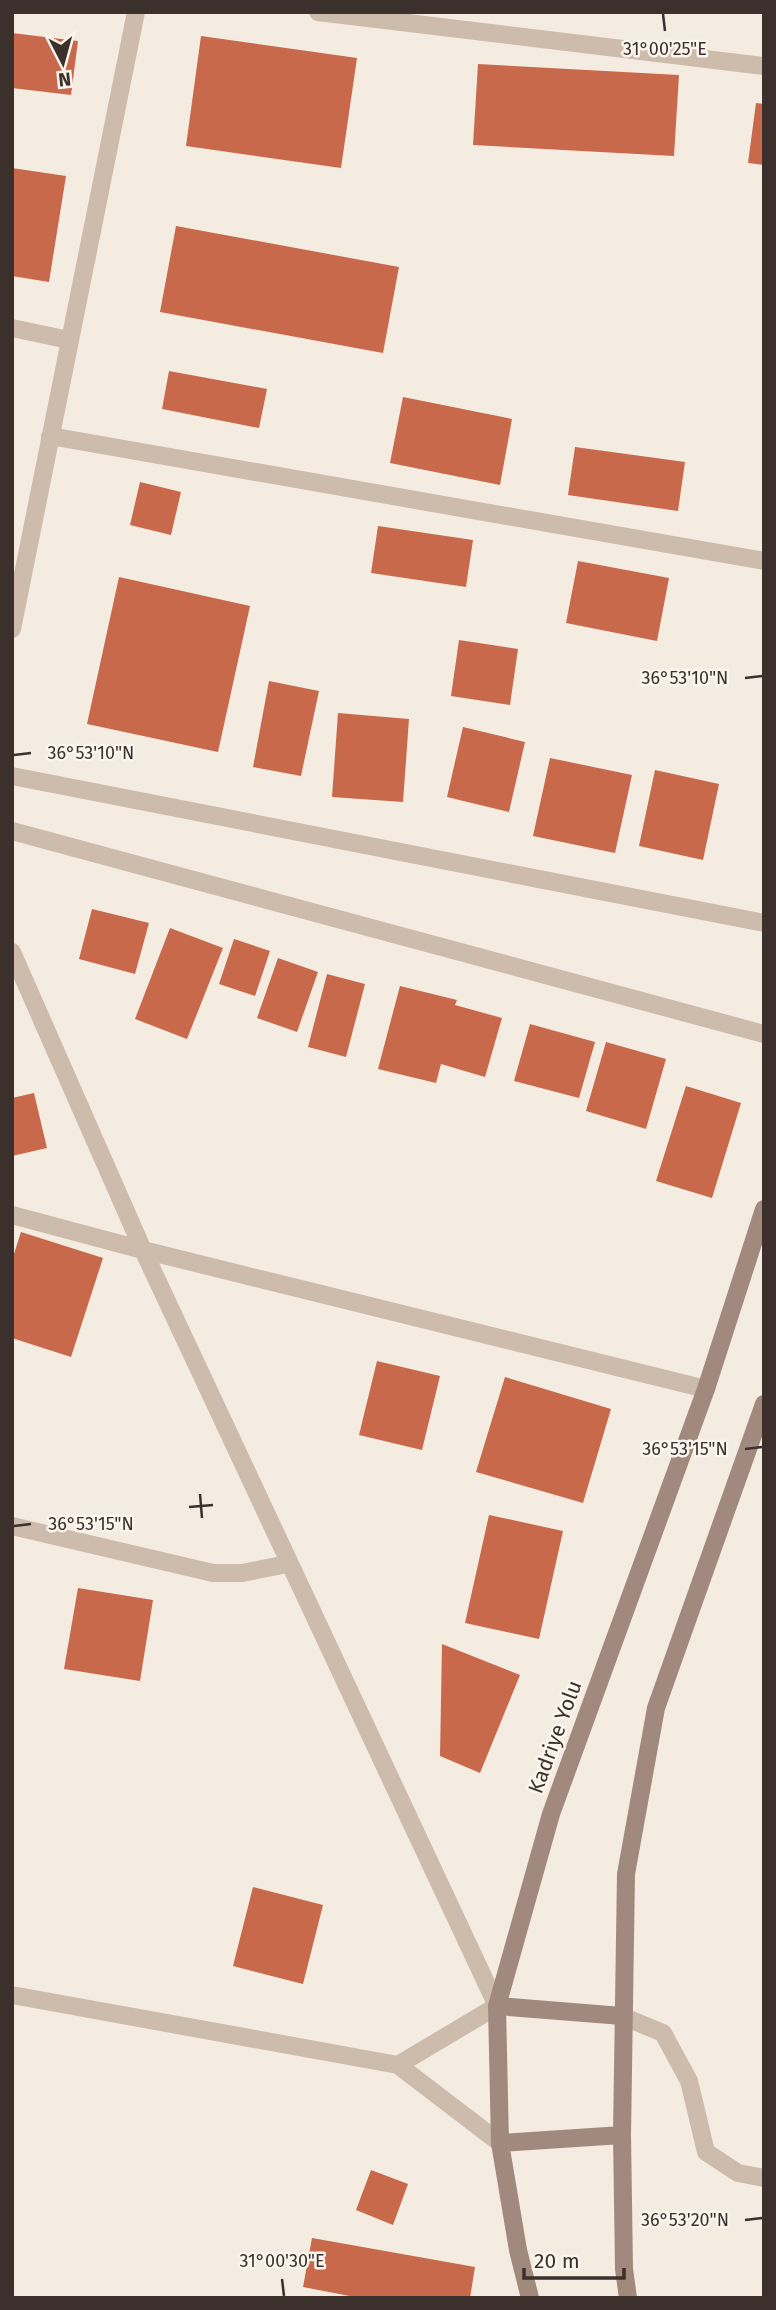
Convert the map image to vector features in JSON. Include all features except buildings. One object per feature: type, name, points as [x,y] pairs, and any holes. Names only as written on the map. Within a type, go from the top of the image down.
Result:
[{"type":"main road","name":"Kadriye Yolu","points":[[530,2298],[518,2250],[500,2143],[497,2006],[551,1814],[706,1389],[764,1209]]},
{"type":"main road","points":[[628,2298],[622,2135],[626,1874],[656,1707],[764,1404]]},
{"type":"main road","points":[[497,2006],[622,2016]]},
{"type":"main road","points":[[500,2143],[622,2135]]},
{"type":"street","points":[[12,629],[136,12]]},
{"type":"street","points":[[318,12],[764,66]]},
{"type":"street","points":[[12,328],[69,340]]},
{"type":"street","points":[[50,436],[764,561]]},
{"type":"street","points":[[12,776],[764,923]]},
{"type":"street","points":[[12,831],[764,1034]]},
{"type":"street","points":[[12,952],[142,1250],[287,1564],[497,2006],[397,2065]]},
{"type":"street","points":[[12,1215],[142,1250],[706,1389]]},
{"type":"street","points":[[12,1526],[213,1573],[242,1573],[287,1564]]},
{"type":"street","points":[[12,1994],[397,2065],[500,2143]]},
{"type":"street","points":[[622,2016],[663,2033],[689,2081],[706,2152],[738,2173],[764,2178]]}]
